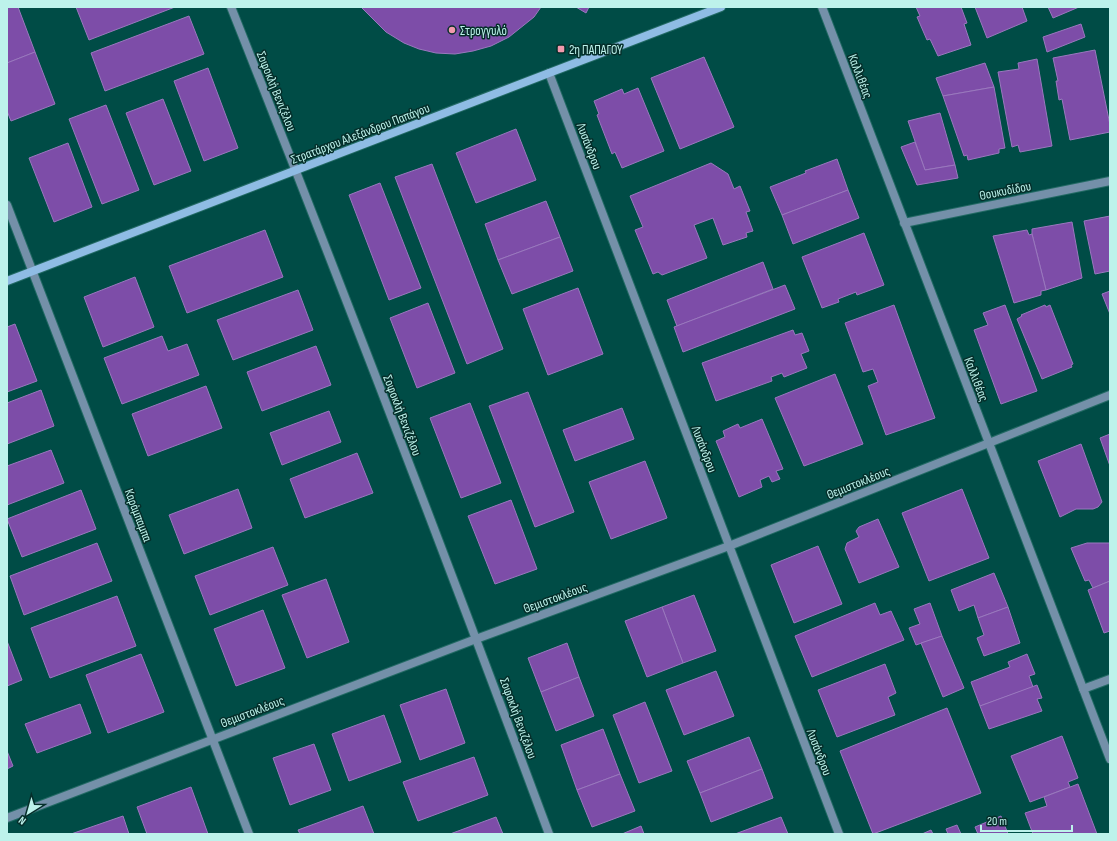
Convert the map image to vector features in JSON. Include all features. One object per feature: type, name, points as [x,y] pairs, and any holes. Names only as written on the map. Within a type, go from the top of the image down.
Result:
[{"type":"street","name":"Σοφοκλή Βενιζέλου","points":[[231,7],[296,170],[476,639],[549,834]]},
{"type":"street","name":"Στρατάρχου Αλεξάνδρου Παπάγου","points":[[7,282],[721,7]]},
{"type":"street","name":"Καλλιθέας","points":[[822,7],[1110,758]]},
{"type":"street","name":"Λυσάνδρου","points":[[549,73],[839,834]]},
{"type":"street","name":"Θουκυδίδου","points":[[904,223],[1110,181]]},
{"type":"street","name":"Καράμπαμπα","points":[[7,205],[249,834]]},
{"type":"street","name":"Θεμιστοκλέους","points":[[7,818],[476,639],[729,546],[1110,395]]},
{"type":"street","points":[[1083,689],[1110,679]]},
{"type":"building","points":[[7,7],[18,7],[35,52],[7,63]]},
{"type":"building","points":[[76,7],[175,7],[89,40]]},
{"type":"building","name":"Στρογγυλό","points":[[361,7],[541,7],[534,17],[509,37],[491,46],[455,54],[436,53],[419,49],[404,43],[386,32]]},
{"type":"building","points":[[576,7],[589,7],[586,13]]},
{"type":"building","points":[[916,7],[961,7],[967,23],[964,24],[971,45],[938,56],[930,39],[927,40],[917,17],[920,16]]},
{"type":"building","points":[[975,7],[1022,7],[1027,21],[987,38]]},
{"type":"building","points":[[1048,7],[1079,7],[1053,18]]},
{"type":"building","points":[[189,16],[204,54],[105,91],[91,53]]},
{"type":"building","points":[[1081,24],[1085,37],[1047,52],[1043,37]]},
{"type":"building","points":[[1095,50],[1110,125],[1110,132],[1070,140],[1062,99],[1059,100],[1056,81],[1058,81],[1053,58]]},
{"type":"building","points":[[35,52],[55,104],[11,121],[7,111],[7,63]]},
{"type":"building","points":[[704,57],[734,127],[680,149],[651,78]]},
{"type":"building","points":[[1037,59],[1052,146],[1020,152],[1018,145],[1012,147],[998,72],[1019,69],[1018,63]]},
{"type":"building","points":[[985,63],[994,87],[943,96],[936,78]]},
{"type":"building","points":[[208,68],[238,148],[204,161],[174,81]]},
{"type":"building","points":[[994,87],[1005,148],[999,149],[999,153],[968,160],[967,155],[964,156],[943,96]]},
{"type":"building","points":[[638,88],[664,151],[622,168],[615,152],[612,154],[597,115],[599,114],[594,101],[622,89],[624,94]]},
{"type":"building","points":[[163,99],[191,171],[154,185],[126,113]]},
{"type":"building","points":[[106,105],[139,190],[102,204],[69,119]]},
{"type":"building","points":[[940,113],[955,165],[925,170],[908,121]]},
{"type":"building","points":[[516,129],[536,180],[476,203],[456,153]]},
{"type":"building","points":[[915,142],[925,170],[955,165],[958,178],[917,185],[901,147]]},
{"type":"building","points":[[68,143],[92,207],[54,222],[29,158]]},
{"type":"building","points":[[837,159],[848,190],[782,215],[770,187],[806,173],[805,171]]},
{"type":"building","points":[[711,163],[728,174],[734,189],[740,186],[750,211],[746,212],[753,231],[746,233],[747,237],[723,245],[713,218],[694,225],[707,258],[662,275],[658,272],[653,274],[635,230],[643,227],[630,196]]},
{"type":"building","points":[[432,164],[503,349],[467,364],[395,177]]},
{"type":"building","points":[[380,183],[421,288],[389,300],[349,195]]},
{"type":"building","points":[[848,190],[859,218],[793,244],[782,215]]},
{"type":"building","points":[[546,201],[560,237],[498,260],[485,224]]},
{"type":"building","points":[[1110,216],[1110,271],[1095,274],[1084,221]]},
{"type":"building","points":[[1072,222],[1082,278],[1046,290],[1032,229]]},
{"type":"building","points":[[265,230],[283,277],[187,313],[169,266]]},
{"type":"building","points":[[1027,230],[1029,235],[1032,234],[1046,290],[1041,291],[1041,295],[1014,303],[993,236]]},
{"type":"building","points":[[864,233],[884,285],[857,295],[856,292],[838,299],[839,302],[822,308],[802,257]]},
{"type":"building","points":[[560,237],[573,271],[512,294],[498,260]]},
{"type":"building","points":[[763,262],[773,289],[677,326],[667,300]]},
{"type":"building","points":[[135,277],[154,327],[103,347],[84,297]]},
{"type":"building","points":[[785,285],[795,309],[683,352],[674,327]]},
{"type":"building","points":[[578,288],[603,354],[548,375],[523,309]]},
{"type":"building","points":[[298,290],[313,330],[233,360],[217,320]]},
{"type":"building","points":[[1110,291],[1110,314],[1102,294]]},
{"type":"building","points":[[428,303],[455,373],[417,388],[390,318]]},
{"type":"building","points":[[894,305],[935,418],[886,435],[868,386],[878,382],[873,369],[863,372],[845,323]]},
{"type":"building","points":[[1005,305],[1037,391],[1001,404],[974,330],[988,325],[983,313]]},
{"type":"building","points":[[1045,305],[1046,307],[1050,305],[1073,364],[1071,365],[1072,367],[1042,379],[1017,319],[1022,316],[1021,315]]},
{"type":"building","points":[[15,324],[37,381],[7,392],[7,327]]},
{"type":"building","points":[[793,330],[795,335],[802,333],[809,351],[801,354],[807,368],[784,377],[782,373],[771,377],[772,381],[716,401],[702,363]]},
{"type":"building","points":[[162,336],[168,351],[187,344],[199,375],[122,404],[104,358]]},
{"type":"building","points":[[316,346],[331,385],[262,411],[247,372]]},
{"type":"building","points":[[835,374],[863,444],[804,466],[775,398]]},
{"type":"building","points":[[206,386],[222,428],[148,456],[132,414]]},
{"type":"building","points":[[41,390],[54,426],[7,444],[7,403]]},
{"type":"building","points":[[528,392],[574,512],[535,527],[489,406]]},
{"type":"building","points":[[470,403],[501,483],[461,498],[430,418]]},
{"type":"building","points":[[622,408],[634,439],[575,461],[563,430]]},
{"type":"building","points":[[329,411],[341,442],[282,465],[270,433]]},
{"type":"building","points":[[762,419],[783,469],[776,471],[780,479],[772,482],[769,476],[760,480],[762,487],[739,497],[716,441],[725,437],[723,431],[738,424],[740,428]]},
{"type":"building","points":[[1110,434],[1110,466],[1100,438]]},
{"type":"building","points":[[1081,444],[1102,502],[1098,507],[1093,509],[1076,509],[1060,517],[1038,461]]},
{"type":"building","points":[[51,450],[64,483],[7,505],[7,466]]},
{"type":"building","points":[[357,453],[373,493],[305,518],[290,479]]},
{"type":"building","points":[[645,461],[667,518],[611,539],[589,482]]},
{"type":"building","points":[[238,489],[252,528],[184,554],[169,515]]},
{"type":"building","points":[[962,489],[989,558],[929,581],[902,513]]},
{"type":"building","points":[[81,490],[96,529],[22,557],[7,519]]},
{"type":"building","points":[[511,500],[537,569],[495,584],[468,516]]},
{"type":"building","points":[[878,519],[899,567],[859,583],[845,549],[847,543],[859,537],[856,531],[859,527]]},
{"type":"building","points":[[97,543],[112,581],[24,615],[10,576]]},
{"type":"building","points":[[1087,543],[1110,543],[1110,581],[1093,588],[1089,580],[1085,581],[1071,548]]},
{"type":"building","points":[[818,546],[842,604],[794,623],[771,565]]},
{"type":"building","points":[[273,547],[288,585],[210,615],[195,576]]},
{"type":"building","points":[[994,573],[1008,607],[978,618],[974,605],[959,611],[951,590]]},
{"type":"building","points":[[326,579],[349,642],[307,658],[282,595]]},
{"type":"building","points":[[1110,581],[1110,631],[1104,633],[1088,590]]},
{"type":"building","points":[[694,595],[716,651],[683,663],[662,607]]},
{"type":"building","points":[[117,596],[136,646],[50,678],[31,628]]},
{"type":"building","points":[[875,603],[880,615],[891,611],[904,640],[812,677],[795,636]]},
{"type":"building","points":[[930,603],[942,636],[916,645],[909,628],[920,624],[914,609]]},
{"type":"building","points":[[662,607],[683,663],[647,677],[625,621]]},
{"type":"building","points":[[1008,607],[1020,643],[984,656],[977,638],[984,635],[978,618]]},
{"type":"building","points":[[263,610],[285,668],[236,686],[214,629]]},
{"type":"building","points":[[942,636],[964,688],[943,697],[921,643]]},
{"type":"building","points":[[7,641],[22,680],[7,686]]},
{"type":"building","points":[[567,643],[579,677],[541,692],[528,658]]},
{"type":"building","points":[[141,654],[164,712],[108,733],[86,675]]},
{"type":"building","points":[[1027,654],[1035,674],[1029,676],[1033,687],[980,706],[971,682],[1010,667],[1008,662]]},
{"type":"building","points":[[885,664],[896,693],[888,697],[895,715],[837,737],[818,690]]},
{"type":"building","points":[[716,671],[734,716],[684,735],[666,690]]},
{"type":"building","points":[[579,677],[594,716],[556,731],[541,692]]},
{"type":"building","points":[[1037,685],[1042,698],[1037,699],[1042,711],[989,729],[980,706]]},
{"type":"building","points":[[446,689],[465,743],[420,760],[400,705]]},
{"type":"building","points":[[645,702],[672,771],[639,783],[613,715]]},
{"type":"building","points":[[80,704],[91,733],[37,753],[25,724]]},
{"type":"building","points":[[947,708],[981,793],[873,834],[840,751]]},
{"type":"building","points":[[384,715],[401,762],[349,781],[332,734]]},
{"type":"building","points":[[603,729],[620,774],[577,790],[561,745]]},
{"type":"building","points":[[1062,736],[1078,778],[1068,782],[1070,787],[1030,802],[1011,756]]},
{"type":"building","points":[[749,737],[762,769],[700,793],[687,761]]},
{"type":"building","points":[[314,744],[331,790],[290,805],[273,758]]},
{"type":"building","points":[[7,751],[13,766],[7,769]]},
{"type":"building","points":[[474,757],[488,795],[418,821],[403,782]]},
{"type":"building","points":[[762,769],[773,798],[711,822],[700,793]]},
{"type":"building","points":[[620,774],[635,811],[592,827],[577,790]]},
{"type":"building","points":[[1078,784],[1097,834],[1033,834],[1025,813],[1047,806],[1044,797]]},
{"type":"building","points":[[191,787],[208,834],[147,834],[137,807]]},
{"type":"building","points":[[363,806],[374,834],[300,834],[298,830]]},
{"type":"building","points":[[123,816],[129,834],[71,834]]},
{"type":"building","points":[[1001,816],[1008,834],[978,834],[975,827]]},
{"type":"building","points":[[496,817],[503,834],[450,834]]},
{"type":"building","points":[[781,817],[788,834],[735,834]]},
{"type":"building","points":[[957,825],[961,834],[948,834],[946,829]]},
{"type":"building","points":[[641,826],[644,834],[622,834]]},
{"type":"building","points":[[931,830],[933,834],[922,834]]},
{"type":"place","name":"Στρογγυλό","points":[[452,30]]},
{"type":"place","name":"2η ΠΑΠΑΓΟΥ","points":[[561,49]]}]
